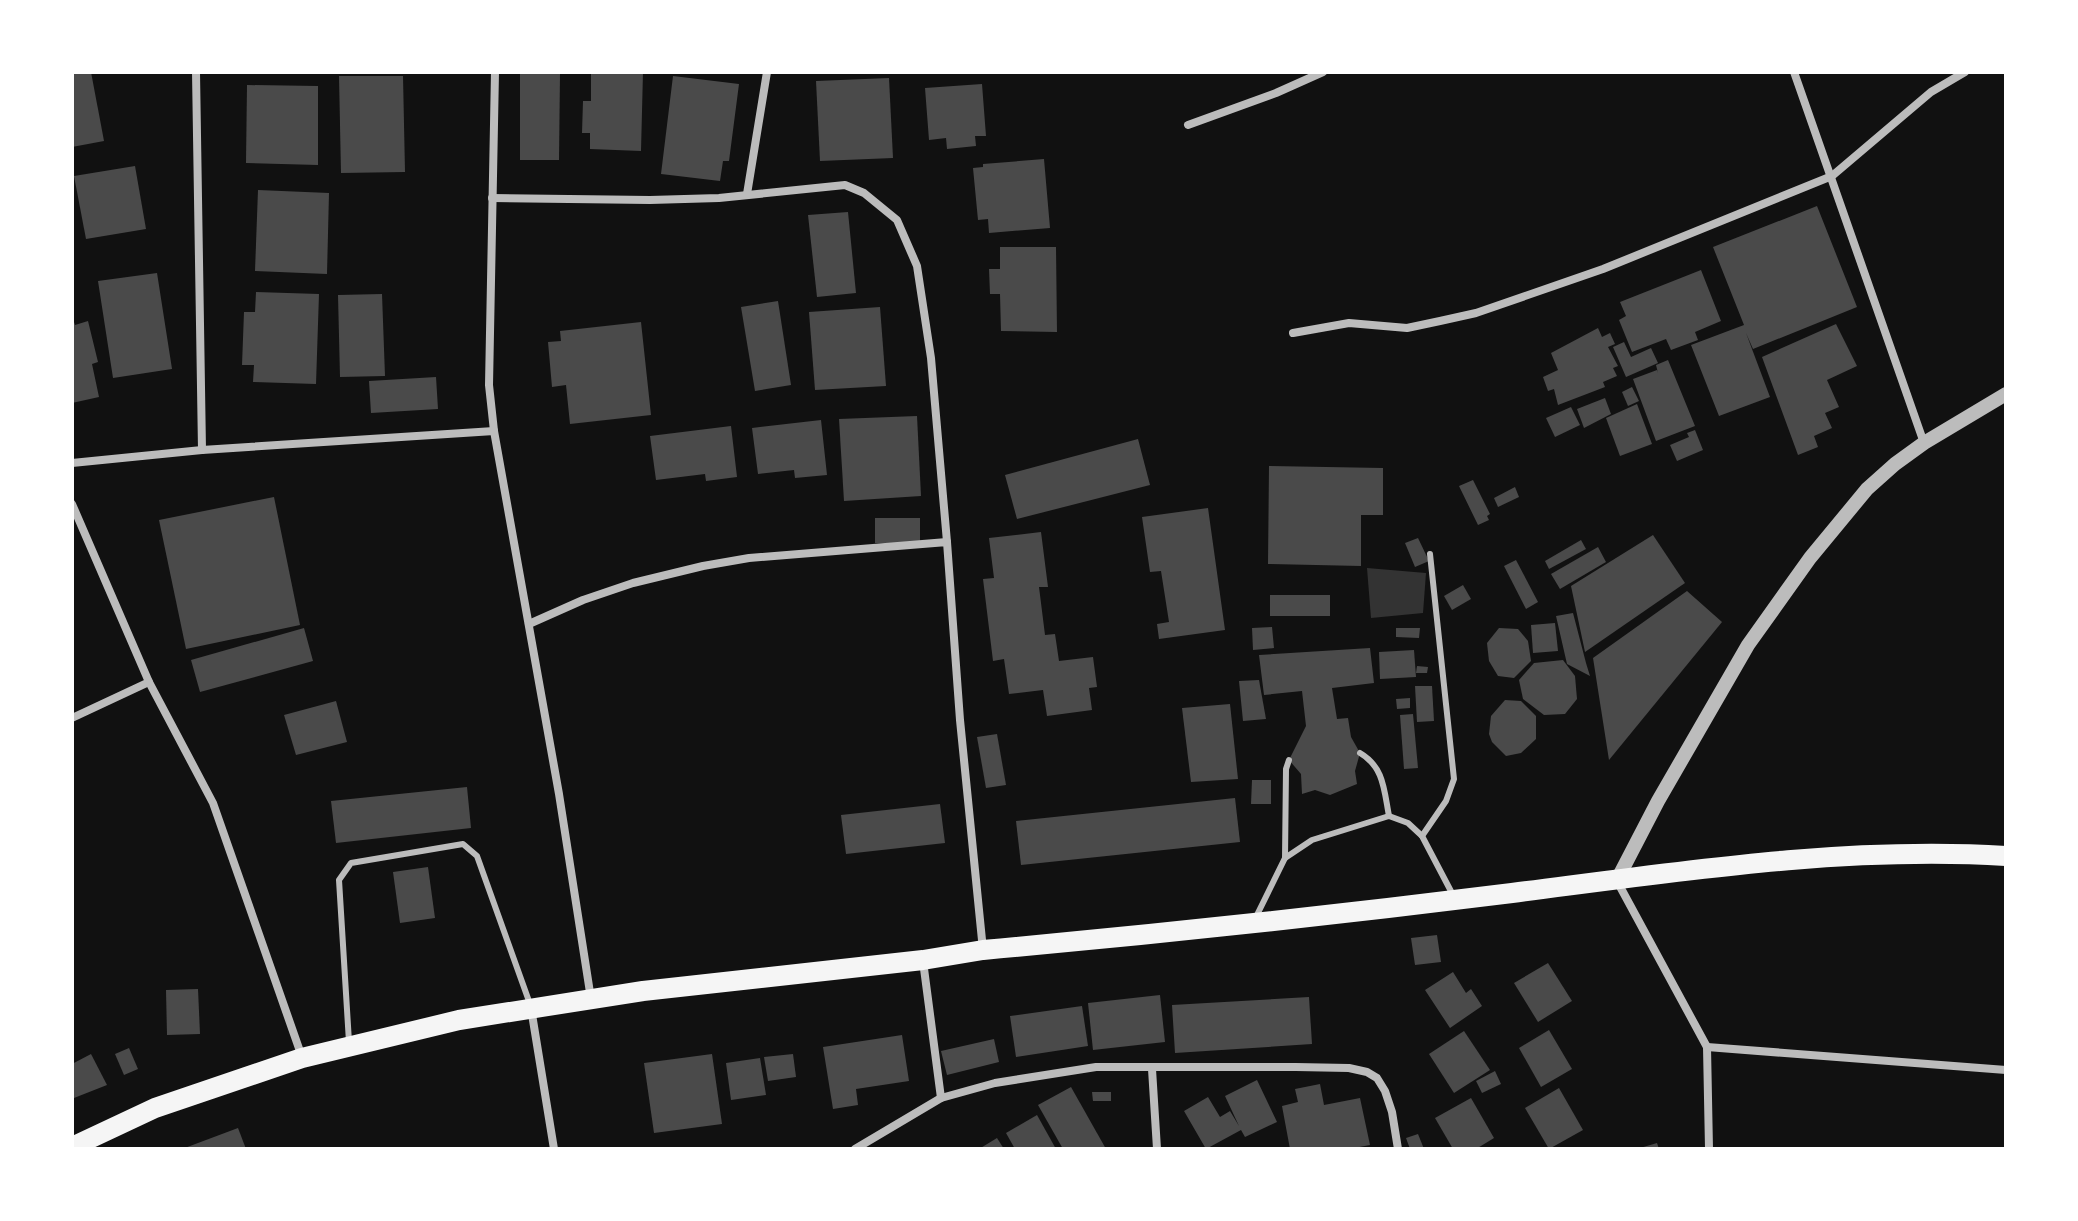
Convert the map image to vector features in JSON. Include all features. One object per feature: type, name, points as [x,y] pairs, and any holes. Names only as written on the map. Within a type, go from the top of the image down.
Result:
[{"type":"main road","points":[[72,1147],[155,1108],[302,1058],[459,1020],[531,1008],[983,950],[1456,900],[1745,863],[1905,856],[2006,856]]},
{"type":"street","points":[[196,72],[202,450]]},
{"type":"street","points":[[495,72],[489,385],[494,431],[591,999]]},
{"type":"street","points":[[747,194],[767,72]]},
{"type":"street","points":[[1188,125],[1323,72]]},
{"type":"street","points":[[1794,72],[1924,443]]},
{"type":"street","points":[[1293,333],[1349,323],[1407,328],[1476,313],[1603,269],[1832,176],[1903,119],[1931,92],[1965,72]]},
{"type":"street","points":[[492,198],[650,200],[845,185],[864,193],[897,220],[917,266],[926,319],[983,950]]},
{"type":"street","points":[[1709,1149],[1707,1047],[1617,880],[1658,801],[1748,645],[1810,558],[1867,489],[1924,443],[2006,394]]},
{"type":"street","points":[[72,463],[202,450],[494,431]]},
{"type":"street","points":[[72,504],[149,682],[213,803],[302,1058]]},
{"type":"street","points":[[529,624],[583,600],[633,583],[703,566],[749,558],[947,542]]},
{"type":"street","points":[[72,718],[149,682]]},
{"type":"street","points":[[923,960],[941,1098]]},
{"type":"street","points":[[531,1008],[554,1149]]},
{"type":"street","points":[[1707,1047],[2006,1070]]},
{"type":"street","points":[[855,1149],[941,1098],[995,1083],[1096,1067],[1296,1067],[1349,1068],[1377,1078],[1392,1112],[1398,1149]]},
{"type":"street","points":[[1152,1069],[1157,1149]]},
{"type":"street","points":[[878,1137],[879,1149]]},
{"type":"lane","points":[[1422,836],[1446,801],[1454,779],[1430,554]]},
{"type":"lane","points":[[1360,753],[1372,760],[1381,774],[1389,816]]},
{"type":"lane","points":[[1254,921],[1285,858],[1286,769],[1289,760]]},
{"type":"lane","points":[[1285,858],[1312,840],[1389,816],[1408,823],[1422,836],[1456,900]]},
{"type":"lane","points":[[350,1045],[339,880],[351,863],[463,844],[477,856],[531,1008]]},
{"type":"shaded area","points":[[1367,568],[1426,573],[1423,613],[1371,618]]},
{"type":"building","points":[[72,72],[91,72],[104,141],[72,147]]},
{"type":"building","points":[[520,72],[560,73],[559,160],[520,160]]},
{"type":"building","points":[[591,72],[643,72],[641,151],[590,149],[590,133],[582,133],[583,101],[591,101]]},
{"type":"building","points":[[339,76],[403,76],[405,172],[341,173]]},
{"type":"building","points":[[673,76],[739,84],[729,161],[723,161],[720,181],[661,174]]},
{"type":"building","points":[[889,78],[893,158],[820,161],[816,81]]},
{"type":"building","points":[[982,84],[986,136],[975,136],[976,146],[947,149],[946,138],[929,140],[925,88]]},
{"type":"building","points":[[247,85],[318,86],[318,165],[246,163]]},
{"type":"building","points":[[1044,159],[1050,228],[989,233],[988,219],[978,220],[973,168],[983,167],[983,164]]},
{"type":"building","points":[[135,166],[146,229],[86,239],[74,176]]},
{"type":"building","points":[[258,190],[329,193],[327,274],[255,271]]},
{"type":"building","points":[[1817,206],[1857,307],[1753,349],[1746,333],[1770,397],[1719,416],[1691,345],[1744,325],[1713,247]]},
{"type":"building","points":[[848,212],[856,293],[817,297],[808,215]]},
{"type":"building","points":[[1000,247],[1056,247],[1057,332],[1001,331],[1000,294],[990,294],[989,269],[1000,269]]},
{"type":"building","points":[[1701,270],[1721,321],[1695,332],[1698,340],[1671,350],[1666,339],[1632,352],[1619,320],[1626,316],[1620,302]]},
{"type":"building","points":[[157,273],[172,369],[113,378],[98,281]]},
{"type":"building","points":[[256,292],[319,294],[316,384],[253,382],[254,365],[242,365],[244,312],[255,312]]},
{"type":"building","points":[[382,294],[385,376],[340,377],[338,295]]},
{"type":"building","points":[[778,301],[791,385],[755,391],[741,307]]},
{"type":"building","points":[[880,307],[886,386],[815,390],[809,312]]},
{"type":"building","points":[[72,316],[75,325],[88,321],[98,362],[92,364],[99,397],[72,403]]},
{"type":"building","points":[[641,322],[651,415],[570,424],[566,385],[552,387],[548,342],[561,341],[560,331]]},
{"type":"building","points":[[1836,324],[1857,366],[1827,380],[1839,407],[1825,413],[1832,428],[1814,436],[1818,447],[1798,455],[1762,357]]},
{"type":"building","points":[[1598,328],[1602,337],[1610,333],[1615,344],[1608,347],[1618,366],[1613,368],[1617,376],[1603,382],[1605,387],[1558,405],[1554,389],[1548,391],[1543,377],[1558,370],[1551,353]]},
{"type":"building","points":[[1624,342],[1631,357],[1651,348],[1658,363],[1626,377],[1613,347]]},
{"type":"building","points":[[1668,360],[1695,426],[1656,441],[1633,379],[1657,370],[1658,373],[1656,365]]},
{"type":"building","points":[[436,377],[438,409],[371,413],[369,381]]},
{"type":"building","points":[[1632,387],[1639,401],[1628,406],[1622,392]]},
{"type":"building","points":[[1605,398],[1611,414],[1584,428],[1577,409]]},
{"type":"building","points":[[1637,404],[1652,444],[1620,456],[1606,418]]},
{"type":"building","points":[[1571,407],[1580,425],[1555,437],[1546,418]]},
{"type":"building","points":[[917,416],[921,496],[844,501],[839,419]]},
{"type":"building","points":[[821,420],[827,475],[795,478],[794,470],[758,474],[752,428]]},
{"type":"building","points":[[731,426],[737,477],[706,481],[705,474],[656,480],[650,436]]},
{"type":"building","points":[[1695,430],[1703,450],[1677,461],[1670,445],[1689,437],[1687,433]]},
{"type":"building","points":[[1138,439],[1150,485],[1017,519],[1005,475]]},
{"type":"building","points":[[1269,466],[1383,468],[1383,515],[1361,515],[1361,566],[1268,564]]},
{"type":"building","points":[[1473,480],[1490,514],[1487,516],[1489,520],[1478,525],[1459,486]]},
{"type":"building","points":[[1515,487],[1519,497],[1498,507],[1494,498]]},
{"type":"building","points":[[274,497],[300,625],[186,649],[159,520]]},
{"type":"building","points":[[1208,508],[1225,630],[1159,639],[1157,624],[1169,622],[1161,571],[1150,572],[1142,517]]},
{"type":"building","points":[[875,518],[920,518],[920,543],[875,543]]},
{"type":"building","points":[[1041,532],[1048,587],[1039,587],[1045,635],[1055,634],[1059,661],[1093,657],[1097,687],[1089,688],[1092,710],[1047,716],[1043,690],[1009,694],[1004,659],[993,661],[983,579],[994,578],[989,538]]},
{"type":"building","points":[[1653,535],[1685,583],[1585,652],[1571,586]]},
{"type":"building","points":[[1418,538],[1429,561],[1415,567],[1405,543]]},
{"type":"building","points":[[1581,540],[1586,549],[1549,569],[1545,561]]},
{"type":"building","points":[[1598,547],[1606,562],[1560,589],[1551,574]]},
{"type":"building","points":[[1516,560],[1538,602],[1526,609],[1504,566]]},
{"type":"building","points":[[1463,585],[1471,599],[1452,610],[1444,596]]},
{"type":"building","points":[[1687,591],[1722,622],[1609,760],[1593,658]]},
{"type":"building","points":[[1270,595],[1330,595],[1330,616],[1270,616]]},
{"type":"building","points":[[1573,613],[1590,676],[1567,664],[1556,616]]},
{"type":"building","points":[[1555,623],[1558,651],[1533,653],[1531,625]]},
{"type":"building","points":[[1272,627],[1274,648],[1253,650],[1252,628]]},
{"type":"building","points":[[304,628],[313,661],[200,692],[191,660]]},
{"type":"building","points":[[1396,628],[1420,628],[1419,638],[1396,637]]},
{"type":"building","points":[[1499,628],[1518,629],[1528,641],[1531,661],[1514,678],[1498,676],[1489,661],[1487,643]]},
{"type":"building","points":[[1370,648],[1374,683],[1332,688],[1337,719],[1348,718],[1351,737],[1360,753],[1355,771],[1357,784],[1330,795],[1315,790],[1302,794],[1301,774],[1289,760],[1306,726],[1302,691],[1264,695],[1259,655]]},
{"type":"building","points":[[1414,650],[1416,677],[1380,679],[1379,652]]},
{"type":"building","points":[[1563,660],[1575,676],[1577,699],[1565,714],[1544,715],[1523,699],[1519,680],[1534,663]]},
{"type":"building","points":[[1417,666],[1428,667],[1427,673],[1416,673]]},
{"type":"building","points":[[1259,680],[1266,719],[1243,721],[1239,681]]},
{"type":"building","points":[[1415,686],[1432,686],[1434,721],[1417,722]]},
{"type":"building","points":[[1410,698],[1410,708],[1397,709],[1396,699]]},
{"type":"building","points":[[1505,700],[1521,701],[1536,716],[1536,739],[1521,753],[1506,756],[1492,742],[1489,734],[1491,716]]},
{"type":"building","points":[[336,701],[347,742],[296,755],[284,715]]},
{"type":"building","points":[[1230,704],[1238,779],[1191,782],[1182,708]]},
{"type":"building","points":[[1413,714],[1418,768],[1404,769],[1400,715]]},
{"type":"building","points":[[997,734],[1006,785],[986,788],[977,737]]},
{"type":"building","points":[[1252,780],[1271,780],[1271,804],[1251,804]]},
{"type":"building","points":[[467,787],[471,828],[336,843],[331,801]]},
{"type":"building","points":[[1235,798],[1240,842],[1021,865],[1016,821]]},
{"type":"building","points":[[940,804],[945,843],[846,854],[841,815]]},
{"type":"building","points":[[428,867],[435,918],[400,923],[393,872]]},
{"type":"building","points":[[1437,935],[1441,962],[1415,965],[1411,938]]},
{"type":"building","points":[[1548,963],[1572,1001],[1538,1022],[1514,983]]},
{"type":"building","points":[[1453,972],[1466,993],[1471,989],[1482,1006],[1450,1028],[1425,990]]},
{"type":"building","points":[[198,989],[200,1034],[167,1035],[166,990]]},
{"type":"building","points":[[1160,995],[1165,1042],[1093,1050],[1088,1003]]},
{"type":"building","points":[[1309,997],[1312,1044],[1175,1053],[1172,1005]]},
{"type":"building","points":[[1082,1006],[1088,1046],[1016,1057],[1010,1016]]},
{"type":"building","points":[[1549,1030],[1572,1069],[1541,1087],[1519,1048]]},
{"type":"building","points":[[1464,1031],[1490,1070],[1454,1093],[1429,1054]]},
{"type":"building","points":[[902,1035],[909,1081],[856,1089],[858,1105],[833,1109],[823,1047]]},
{"type":"building","points":[[994,1039],[999,1062],[947,1075],[941,1051]]},
{"type":"building","points":[[129,1048],[138,1069],[124,1075],[115,1054]]},
{"type":"building","points":[[91,1054],[107,1085],[74,1098],[72,1064]]},
{"type":"building","points":[[712,1054],[722,1124],[654,1133],[644,1063]]},
{"type":"building","points":[[793,1054],[796,1077],[768,1081],[764,1057]]},
{"type":"building","points":[[760,1058],[766,1095],[731,1100],[726,1063]]},
{"type":"building","points":[[1495,1071],[1501,1084],[1482,1093],[1476,1081]]},
{"type":"building","points":[[1257,1080],[1277,1122],[1245,1137],[1241,1130],[1206,1149],[1184,1111],[1208,1097],[1220,1117],[1230,1111],[1239,1126],[1225,1096]]},
{"type":"building","points":[[1320,1084],[1324,1105],[1360,1098],[1370,1145],[1349,1149],[1290,1149],[1282,1106],[1298,1102],[1295,1089]]},
{"type":"building","points":[[1071,1087],[1106,1149],[1063,1149],[1038,1105]]},
{"type":"building","points":[[1559,1088],[1583,1130],[1549,1149],[1525,1108]]},
{"type":"building","points":[[1092,1092],[1111,1092],[1111,1101],[1093,1101]]},
{"type":"building","points":[[1471,1098],[1494,1138],[1476,1149],[1453,1149],[1435,1118]]},
{"type":"building","points":[[1037,1115],[1056,1149],[1015,1149],[1006,1133]]},
{"type":"building","points":[[238,1128],[246,1149],[182,1149]]},
{"type":"building","points":[[1418,1134],[1424,1149],[1410,1149],[1406,1138]]},
{"type":"building","points":[[997,1138],[1004,1149],[979,1149]]},
{"type":"building","points":[[1657,1143],[1659,1149],[1640,1149],[1640,1148]]}]
